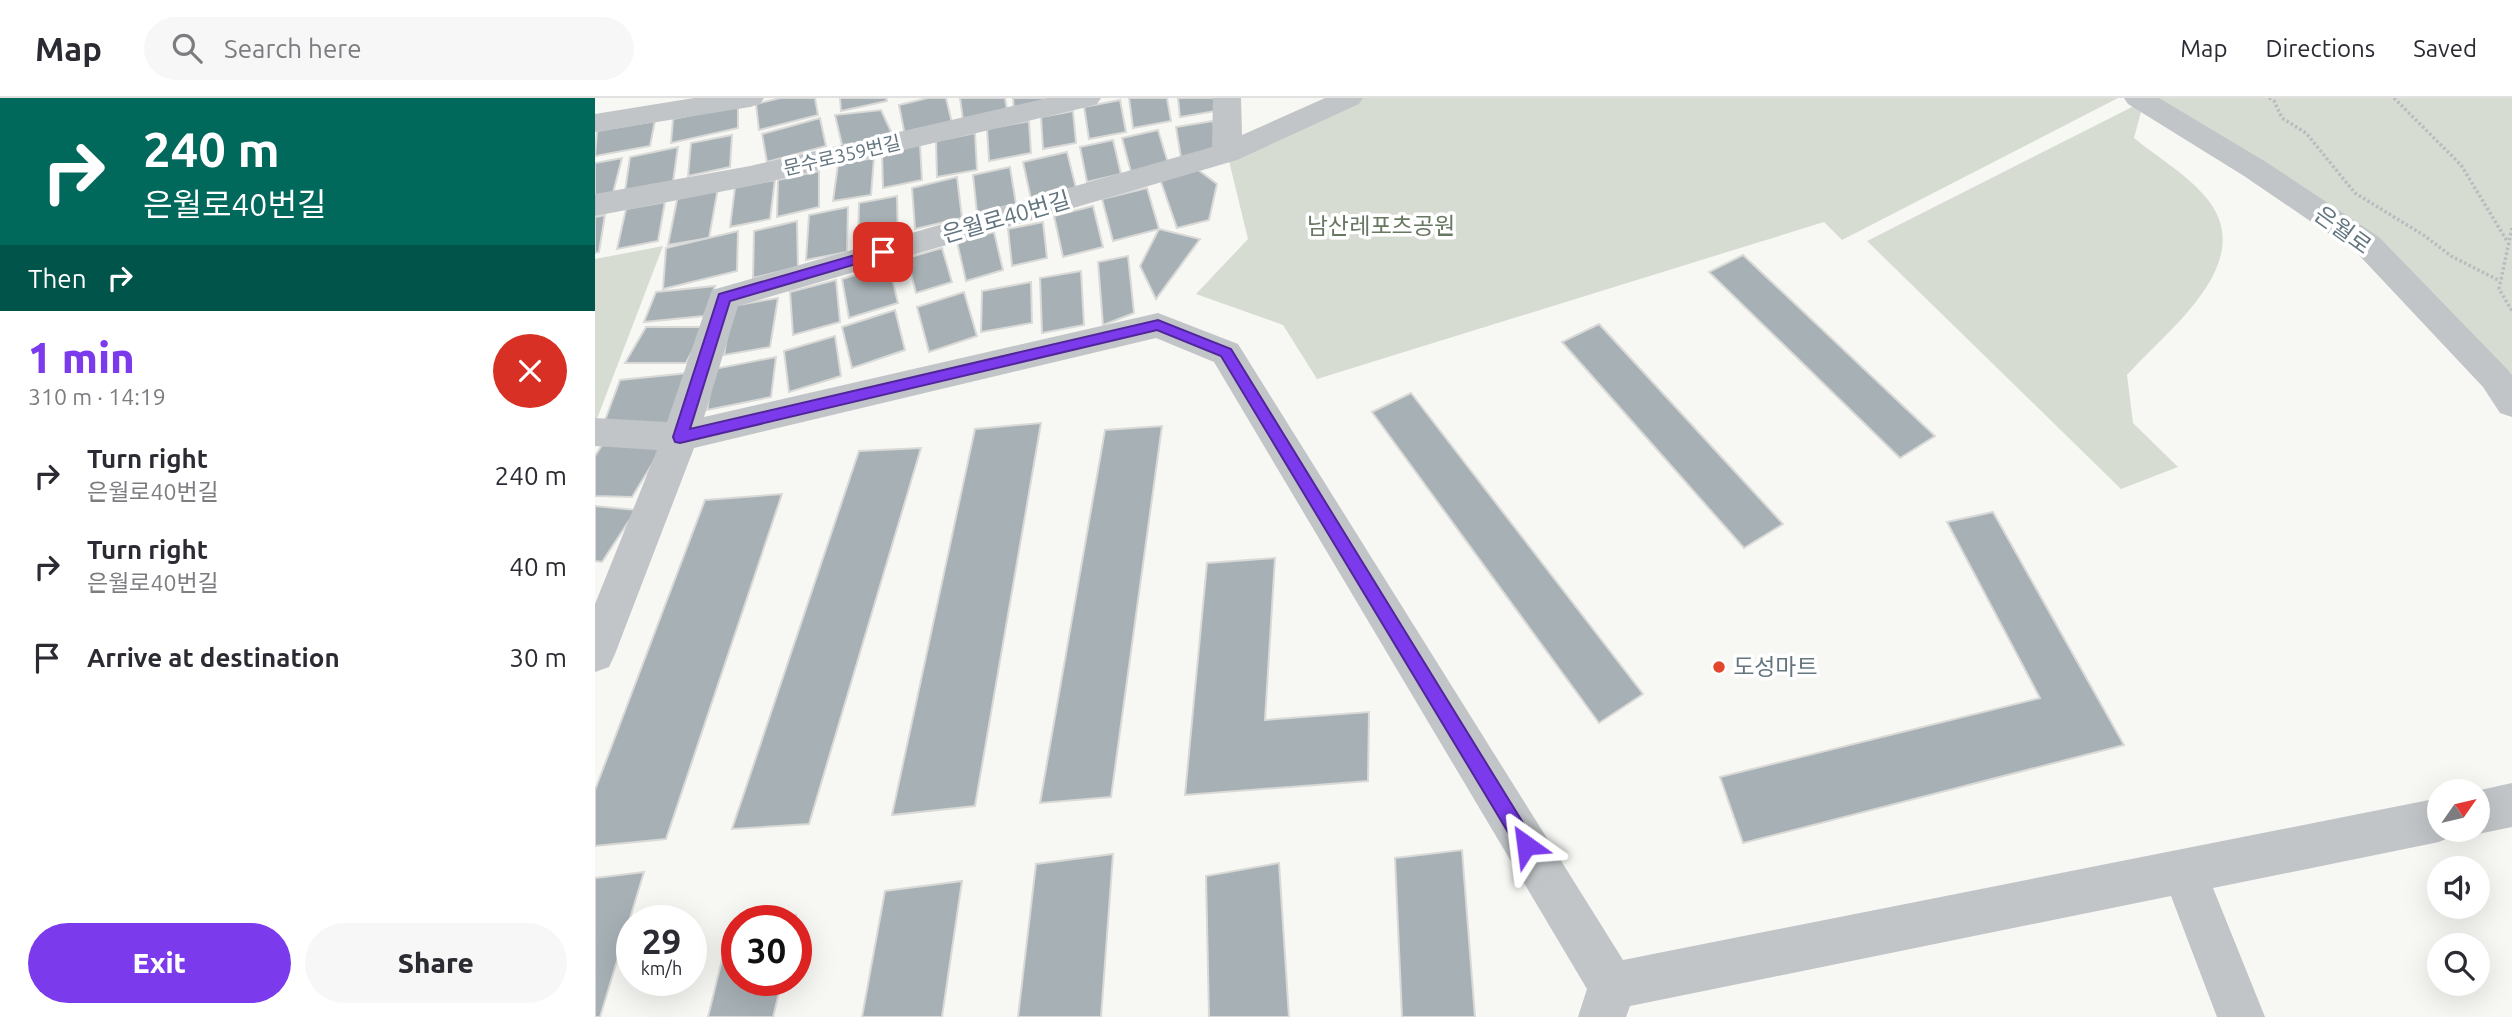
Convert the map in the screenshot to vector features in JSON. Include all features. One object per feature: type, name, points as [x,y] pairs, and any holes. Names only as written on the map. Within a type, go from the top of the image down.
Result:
[{"type":"street","points":[[595,123],[750,98]]},
{"type":"street","name":"문수로359번길","points":[[595,205],[750,176],[1087,98]]},
{"type":"street","points":[[1227,98],[1227,153]]},
{"type":"street","name":"은월로40번길","points":[[680,437],[724,298],[1227,153],[1349,98]]},
{"type":"street","name":"은월로","points":[[2138,98],[2255,169],[2368,244],[2487,369],[2512,403]]},
{"type":"street","points":[[595,432],[680,437],[1158,325],[1226,352],[1607,1001],[2184,873],[2427,822]]},
{"type":"street","points":[[595,654],[610,579],[680,437]]},
{"type":"street","points":[[2490,810],[2512,805]]},
{"type":"street","points":[[2184,873],[2241,1017]]},
{"type":"path","points":[[2269,98],[2274,101],[2282,118],[2306,133],[2355,194],[2425,236],[2451,256],[2500,281]]},
{"type":"path","points":[[2394,98],[2461,165],[2507,241]]},
{"type":"path","points":[[2512,228],[2507,241],[2499,289],[2512,311]]},
{"type":"green space","name":"남산레포츠공원","points":[[1356,98],[2118,98],[1842,240],[1824,222],[1317,379],[1283,325],[1196,294],[1248,239],[1227,153]]},
{"type":"green space","points":[[2152,98],[2512,98],[2512,407],[2379,238]]},
{"type":"green space","points":[[2144,101],[2134,138],[2202,193],[2219,218],[2223,243],[2217,267],[2204,291],[2185,315],[2127,375],[2133,423],[2178,467],[2121,489],[1867,241]]},
{"type":"green space","points":[[663,246],[595,424],[595,259]]},
{"type":"building","points":[[780,98],[815,98],[818,115],[759,130],[756,104]]},
{"type":"building","points":[[840,98],[886,98],[887,101],[841,111]]},
{"type":"building","points":[[928,98],[946,98],[952,123],[905,136],[899,105]]},
{"type":"building","points":[[960,98],[1005,98],[1007,110],[963,120]]},
{"type":"building","points":[[1013,98],[1055,98],[1014,110]]},
{"type":"building","points":[[1129,98],[1167,98],[1171,121],[1133,128]]},
{"type":"building","points":[[1178,98],[1221,98],[1222,110],[1180,117]]},
{"type":"building","points":[[1120,100],[1126,132],[1089,139],[1084,107]]},
{"type":"building","points":[[738,105],[738,128],[671,143],[673,119]]},
{"type":"building","points":[[881,110],[894,138],[842,145],[835,115]]},
{"type":"building","points":[[1073,111],[1076,143],[1043,149],[1041,117]]},
{"type":"building","points":[[820,118],[826,146],[767,162],[762,134]]},
{"type":"building","points":[[655,121],[650,146],[595,156],[597,131]]},
{"type":"building","points":[[1029,121],[1031,153],[989,161],[987,129]]},
{"type":"building","points":[[1213,121],[1219,151],[1181,158],[1176,127]]},
{"type":"building","points":[[1158,130],[1168,163],[1131,172],[1122,138]]},
{"type":"building","points":[[975,133],[977,170],[937,177],[936,141]]},
{"type":"building","points":[[732,135],[730,167],[688,176],[691,143]]},
{"type":"building","points":[[1113,140],[1121,174],[1087,182],[1080,147]]},
{"type":"building","points":[[920,144],[922,180],[883,188],[882,152]]},
{"type":"building","points":[[678,147],[673,182],[625,191],[630,157]]},
{"type":"building","points":[[1067,152],[1076,188],[1031,199],[1023,162]]},
{"type":"building","points":[[622,158],[613,193],[595,196],[595,163]]},
{"type":"building","points":[[874,158],[871,195],[833,201],[838,164]]},
{"type":"building","points":[[1010,167],[1016,204],[977,213],[973,175]]},
{"type":"building","points":[[1197,169],[1217,184],[1209,220],[1177,228],[1160,179]]},
{"type":"building","points":[[819,171],[819,207],[777,217],[778,180]]},
{"type":"building","points":[[957,177],[962,218],[915,229],[912,188]]},
{"type":"building","points":[[775,180],[770,219],[730,227],[735,187]]},
{"type":"building","points":[[718,188],[709,238],[668,245],[678,195]]},
{"type":"building","points":[[1147,188],[1159,229],[1113,241],[1102,199]]},
{"type":"building","points":[[897,196],[898,237],[858,245],[859,203]]},
{"type":"building","points":[[665,202],[658,241],[617,249],[626,209]]},
{"type":"building","points":[[1093,206],[1103,247],[1063,257],[1054,216]]},
{"type":"building","points":[[848,207],[847,252],[806,260],[809,215]]},
{"type":"building","points":[[605,215],[599,252],[595,253],[595,217]]},
{"type":"building","points":[[797,221],[798,267],[753,278],[754,231]]},
{"type":"building","points":[[1043,222],[1047,258],[1012,266],[1008,229]]},
{"type":"building","points":[[1159,229],[1200,239],[1156,299],[1140,266]]},
{"type":"building","points":[[738,231],[737,271],[663,289],[666,248]]},
{"type":"building","points":[[994,232],[1003,270],[966,281],[957,242]]},
{"type":"building","points":[[942,248],[952,282],[916,293],[907,258]]},
{"type":"building","points":[[1743,255],[1935,436],[1900,458],[1709,272]]},
{"type":"building","points":[[1128,256],[1134,313],[1103,325],[1098,262]]},
{"type":"building","points":[[889,265],[898,303],[849,318],[842,279]]},
{"type":"building","points":[[1081,271],[1084,325],[1042,333],[1040,278]]},
{"type":"building","points":[[836,280],[840,322],[793,335],[790,292]]},
{"type":"building","points":[[1031,282],[1032,323],[981,332],[982,291]]},
{"type":"building","points":[[715,286],[704,316],[644,322],[656,292]]},
{"type":"building","points":[[964,292],[977,336],[929,352],[917,307]]},
{"type":"building","points":[[778,298],[770,347],[724,355],[732,306]]},
{"type":"building","points":[[895,310],[905,350],[852,368],[842,327]]},
{"type":"building","points":[[1599,324],[1783,524],[1744,548],[1562,342]]},
{"type":"building","points":[[646,327],[705,327],[686,363],[625,363]]},
{"type":"building","points":[[835,336],[841,376],[789,392],[784,351]]},
{"type":"building","points":[[776,357],[771,397],[707,410],[714,369]]},
{"type":"building","points":[[689,373],[669,428],[604,423],[620,380]]},
{"type":"building","points":[[1411,393],[1643,694],[1599,723],[1372,412]]},
{"type":"building","points":[[1041,423],[975,806],[892,815],[975,429]]},
{"type":"building","points":[[1162,426],[1111,797],[1040,803],[1105,430]]},
{"type":"building","points":[[602,445],[662,448],[632,497],[595,496],[595,456]]},
{"type":"building","points":[[921,448],[809,824],[732,829],[859,451]]},
{"type":"building","points":[[782,494],[666,839],[595,846],[595,790],[705,500]]},
{"type":"building","points":[[595,506],[636,510],[602,562],[595,561]]},
{"type":"building","points":[[1993,512],[2124,745],[1743,843],[1720,777],[2040,698],[1947,522]]},
{"type":"building","points":[[1275,558],[1265,720],[1369,712],[1368,781],[1185,795],[1207,563]]},
{"type":"building","points":[[1462,850],[1475,1017],[1402,1017],[1395,858]]},
{"type":"building","points":[[1113,854],[1101,1017],[1018,1017],[1036,864]]},
{"type":"building","points":[[1279,863],[1289,1017],[1209,1017],[1206,876]]},
{"type":"building","points":[[644,872],[634,905],[616,905],[616,964],[600,1017],[595,1017],[595,878]]},
{"type":"building","points":[[962,881],[942,1017],[862,1017],[885,891]]},
{"type":"building","points":[[721,964],[721,996],[778,996],[773,1017],[708,1017]]},
{"type":"place","name":"도성마트","points":[[1719,667]]},
{"type":"route","points":[[883,252],[724,298],[680,437],[1158,325],[1226,352],[1526,845]]}]
